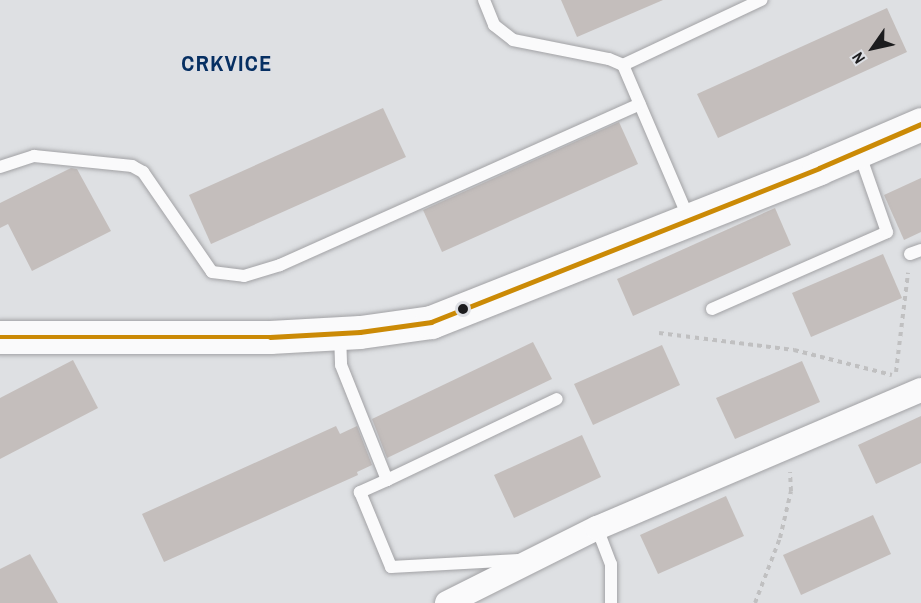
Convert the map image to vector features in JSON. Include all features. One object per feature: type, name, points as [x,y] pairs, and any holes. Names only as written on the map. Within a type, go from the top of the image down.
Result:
[{"type":"main road","points":[[0,337],[258,337],[340,333],[431,322],[690,220],[921,124]]},
{"type":"street","points":[[447,603],[597,528],[921,390]]},
{"type":"lane","points":[[484,0],[494,26],[513,40],[609,58],[623,65],[690,220]]},
{"type":"lane","points":[[623,65],[760,0]]},
{"type":"lane","points":[[0,167],[34,156],[132,166],[143,172],[212,272],[235,277],[270,270],[640,104]]},
{"type":"lane","points":[[712,309],[887,232],[859,151]]},
{"type":"lane","points":[[340,333],[341,365],[387,480]]},
{"type":"lane","points":[[534,559],[391,567],[360,492],[557,399]]},
{"type":"lane","points":[[597,528],[611,564],[612,602]]},
{"type":"path","points":[[659,333],[794,350],[896,376],[915,252]]},
{"type":"path","points":[[755,603],[780,538],[789,500],[789,446]]},
{"type":"building","points":[[561,0],[663,0],[577,37]]},
{"type":"building","points":[[887,8],[907,52],[718,138],[697,94]]},
{"type":"building","points":[[383,108],[406,157],[211,244],[189,195]]},
{"type":"building","points":[[619,122],[638,164],[442,252],[423,210]]},
{"type":"building","points":[[71,168],[77,169],[111,231],[32,271],[8,224],[0,228],[0,203]]},
{"type":"building","points":[[921,178],[921,232],[904,240],[884,195]]},
{"type":"building","points":[[775,208],[791,245],[633,316],[617,279]]},
{"type":"building","points":[[883,254],[902,298],[811,337],[792,293]]},
{"type":"building","points":[[533,342],[552,379],[387,458],[372,419]]},
{"type":"building","points":[[662,345],[680,385],[593,425],[574,384]]},
{"type":"building","points":[[73,360],[98,408],[0,459],[0,398]]},
{"type":"building","points":[[802,361],[820,402],[735,439],[716,398]]},
{"type":"building","points":[[921,416],[921,463],[876,484],[858,445]]},
{"type":"building","points":[[336,426],[340,434],[357,426],[372,465],[357,472],[358,475],[164,562],[142,514]]},
{"type":"building","points":[[582,435],[601,477],[514,518],[494,475]]},
{"type":"building","points":[[726,496],[744,536],[658,574],[640,535]]},
{"type":"building","points":[[873,515],[891,554],[801,595],[783,555]]},
{"type":"building","points":[[30,554],[58,603],[0,603],[0,569]]},
{"type":"transit line","points":[[0,337],[270,337],[360,332],[431,322],[819,168],[921,124]]},
{"type":"district","name":"CRKVICE","points":[[227,64]]}]
